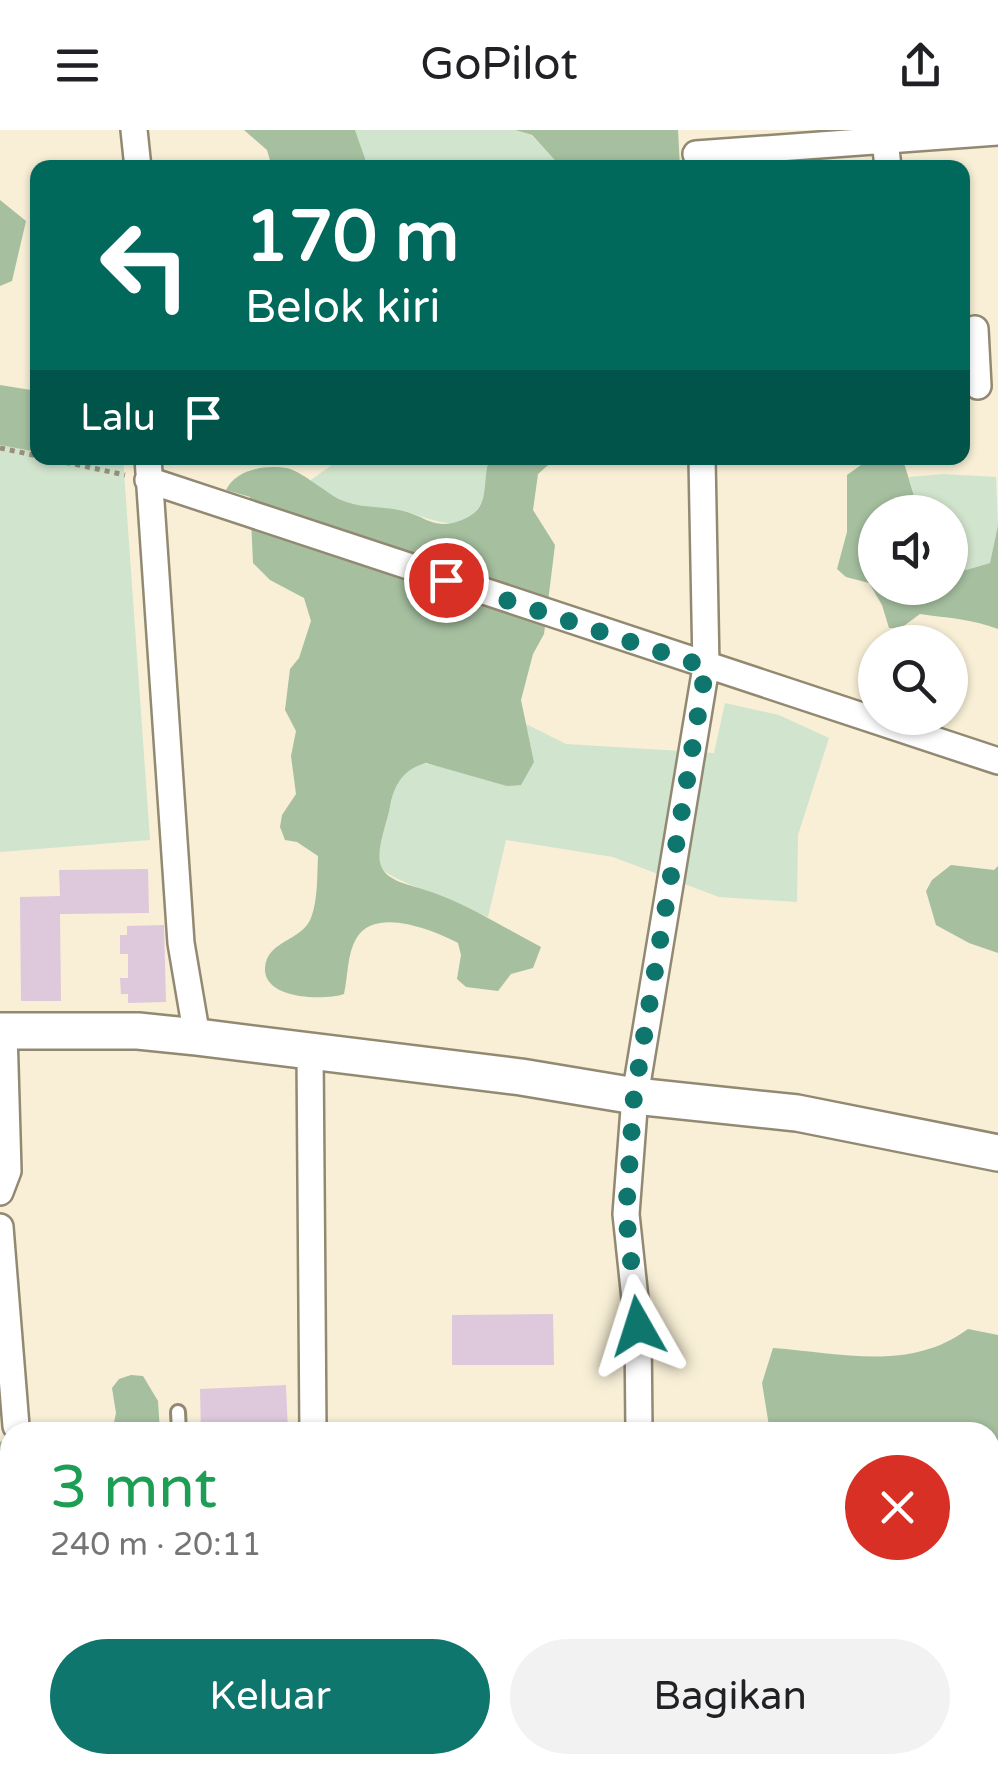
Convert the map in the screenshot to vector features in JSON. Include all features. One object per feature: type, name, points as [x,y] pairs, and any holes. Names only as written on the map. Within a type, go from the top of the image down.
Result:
[{"type":"main road","points":[[2,1030],[138,1030],[521,1077],[634,1096],[797,1113],[998,1153]]},
{"type":"street","points":[[134,130],[137,160]]},
{"type":"street","points":[[695,150],[998,132]]},
{"type":"street","points":[[885,138],[887,160]]},
{"type":"street","points":[[978,386],[979,329]]},
{"type":"street","points":[[640,1422],[638,1326],[626,1214],[634,1096],[706,667],[702,465]]},
{"type":"street","points":[[197,1037],[181,942],[148,469],[706,667],[998,761]]},
{"type":"street","points":[[0,1192],[8,1171],[2,1030]]},
{"type":"street","points":[[310,1051],[313,1422]]},
{"type":"street","points":[[0,1227],[16,1422]]},
{"type":"lane","points":[[178,1412],[178,1422]]},
{"type":"path","points":[[0,448],[30,454]]},
{"type":"path","points":[[111,465],[148,469]]},
{"type":"green space","points":[[244,130],[355,130],[366,160],[270,160],[267,150]]},
{"type":"green space","points":[[355,130],[515,130],[531,135],[554,160],[366,160]]},
{"type":"green space","points":[[515,130],[678,130],[680,160],[555,160],[532,135]]},
{"type":"green space","points":[[0,200],[26,221],[12,281],[0,286]]},
{"type":"green space","points":[[0,385],[30,390],[30,451],[0,445]]},
{"type":"green space","points":[[0,445],[30,451],[30,465],[123,465],[150,840],[0,852]]},
{"type":"green space","points":[[332,465],[488,465],[477,510],[460,522],[451,523],[404,511],[364,508],[308,482]]},
{"type":"green space","points":[[488,465],[548,465],[538,474],[533,510],[555,545],[544,634],[533,654],[521,700],[534,762],[521,785],[507,786],[426,763],[411,769],[394,792],[379,855],[385,872],[394,879],[453,901],[541,947],[533,968],[511,974],[498,991],[466,987],[457,979],[461,955],[458,943],[419,927],[390,922],[365,929],[356,939],[344,994],[309,997],[284,992],[267,978],[267,959],[306,926],[317,888],[318,856],[297,842],[285,840],[280,827],[282,815],[296,794],[291,756],[296,731],[285,710],[290,669],[299,658],[311,621],[304,598],[270,580],[253,563],[250,497],[226,490],[237,477],[252,470],[286,468],[348,502],[398,510],[447,524],[467,518],[478,509]]},
{"type":"green space","points":[[861,465],[905,465],[914,495],[858,495],[858,580],[837,569],[847,532],[847,475]]},
{"type":"green space","points":[[909,477],[996,477],[998,525],[990,563],[968,569],[968,495],[914,495]]},
{"type":"green space","points":[[998,525],[998,629],[920,614],[905,625],[888,625],[882,605],[968,605],[968,569],[990,563]]},
{"type":"green space","points":[[725,703],[779,715],[829,738],[798,835],[797,902],[719,897],[613,857],[506,840],[488,917],[382,869],[380,848],[393,795],[402,776],[418,765],[466,770],[534,762],[526,724],[566,744],[714,753]]},
{"type":"green space","points":[[951,865],[994,870],[998,866],[998,953],[936,925],[926,891],[932,880]]},
{"type":"green space","points":[[968,1329],[998,1335],[998,1422],[768,1422],[762,1383],[773,1348],[875,1356],[923,1351]]},
{"type":"green space","points":[[143,1376],[158,1401],[159,1422],[114,1422],[112,1388],[119,1379]]},
{"type":"building","points":[[148,869],[149,913],[60,914],[61,1001],[21,1001],[20,897],[60,896],[59,870]]},
{"type":"building","points":[[164,925],[166,1002],[128,1003],[128,994],[121,994],[120,978],[128,978],[128,954],[120,954],[120,935],[127,935],[127,926]]},
{"type":"building","points":[[553,1314],[554,1365],[452,1365],[452,1315]]},
{"type":"building","points":[[286,1385],[288,1422],[201,1422],[200,1389]]},
{"type":"route","points":[[446,580],[706,667],[634,1096],[626,1214],[638,1326]]}]
